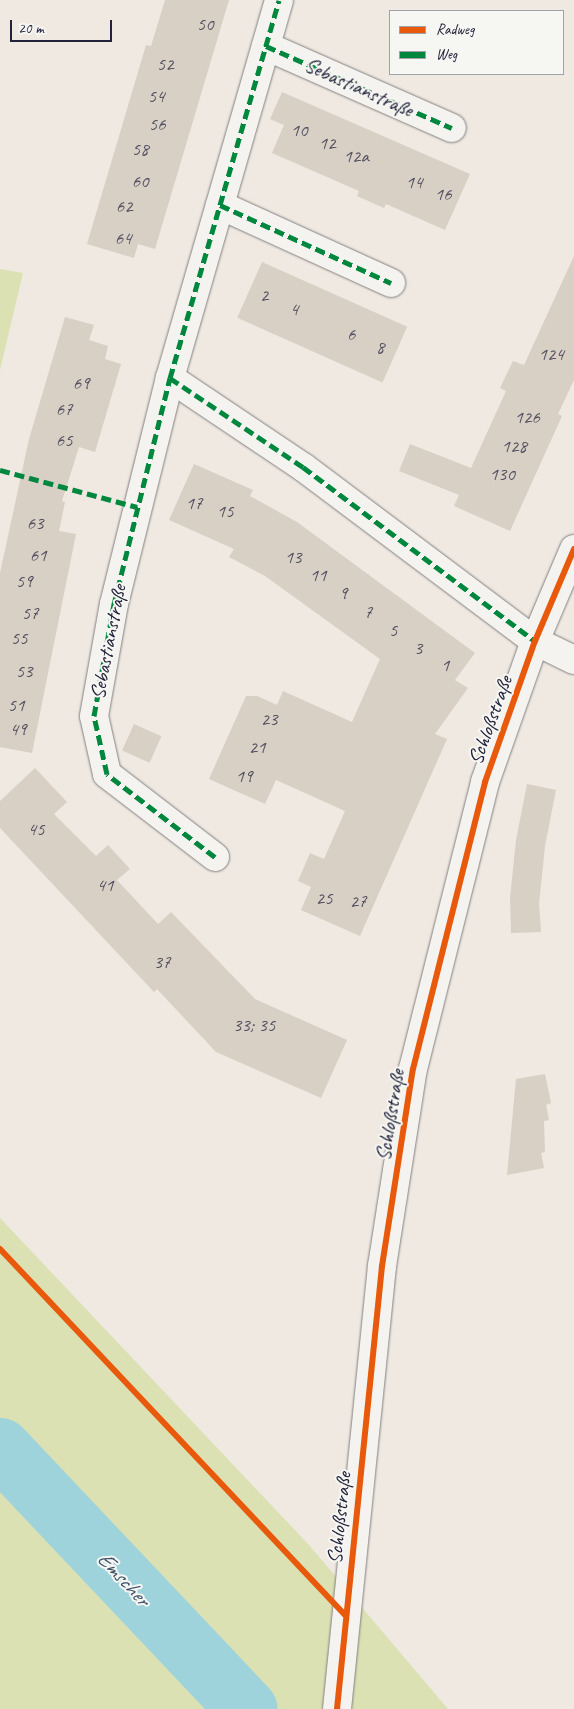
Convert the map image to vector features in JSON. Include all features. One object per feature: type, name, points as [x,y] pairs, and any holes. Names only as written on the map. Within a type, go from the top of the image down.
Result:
[{"type":"street","name":"Sebastianstraße","points":[[215,857],[107,774],[94,716],[114,604],[170,378],[279,0]]},
{"type":"street","name":"Sebastianstraße","points":[[266,46],[452,128]]},
{"type":"street","points":[[220,205],[391,283]]},
{"type":"street","points":[[170,378],[303,467],[535,641],[574,660]]},
{"type":"street","name":"Schloßstraße","points":[[337,1709],[345,1615],[382,1266],[413,1069],[485,782],[535,641],[574,549]]},
{"type":"green space","points":[[0,269],[23,273],[0,370]]},
{"type":"green space","points":[[0,1218],[309,1545],[448,1709],[0,1709]]},
{"type":"building","points":[[165,0],[229,0],[155,249],[138,244],[134,258],[87,244],[146,45],[151,46]]},
{"type":"building","points":[[282,92],[470,174],[445,230],[386,204],[384,208],[357,196],[359,191],[272,153],[284,125],[270,119]]},
{"type":"building","points":[[574,256],[574,380],[558,414],[562,416],[510,531],[454,506],[459,495],[399,471],[410,444],[471,468],[506,391],[500,388],[513,361],[524,365]]},
{"type":"building","points":[[262,262],[407,327],[382,382],[237,318]]},
{"type":"building","points":[[65,317],[94,325],[89,340],[108,346],[105,359],[121,364],[95,452],[79,447],[62,501],[65,502],[59,531],[76,534],[32,753],[0,747],[0,573],[29,439]]},
{"type":"building","points":[[194,464],[253,490],[250,496],[297,522],[475,653],[455,680],[468,688],[435,734],[447,739],[360,936],[301,910],[311,887],[298,881],[310,853],[324,859],[345,811],[276,780],[265,804],[209,779],[246,696],[257,696],[277,705],[283,691],[352,722],[380,659],[265,576],[229,557],[234,549],[169,520]]},
{"type":"building","points":[[134,724],[161,736],[150,763],[122,750]]},
{"type":"building","points":[[35,768],[67,802],[54,814],[96,856],[108,845],[130,869],[117,880],[158,924],[171,912],[255,999],[347,1040],[321,1098],[216,1052],[157,989],[154,992],[0,828],[0,801]]},
{"type":"building","points":[[527,784],[556,790],[545,846],[539,904],[541,932],[511,933],[510,898],[516,840]]},
{"type":"building","points":[[545,1074],[551,1103],[546,1105],[549,1120],[544,1121],[545,1152],[541,1153],[544,1168],[507,1175],[516,1079]]},
{"type":"waterway","name":"Emscher","points":[[0,1448],[247,1709]]},
{"type":"marked path","points":[[215,857],[107,774],[94,716],[114,604],[170,378],[279,0]]},
{"type":"marked path","points":[[266,46],[452,128]]},
{"type":"marked path","points":[[220,205],[391,283]]},
{"type":"marked path","points":[[170,378],[303,467],[535,641]]},
{"type":"marked path","points":[[0,470],[137,507]]},
{"type":"cycle path","points":[[337,1709],[382,1266],[413,1069],[485,782],[535,641],[574,549]]},
{"type":"cycle path","points":[[0,1249],[345,1615]]}]
